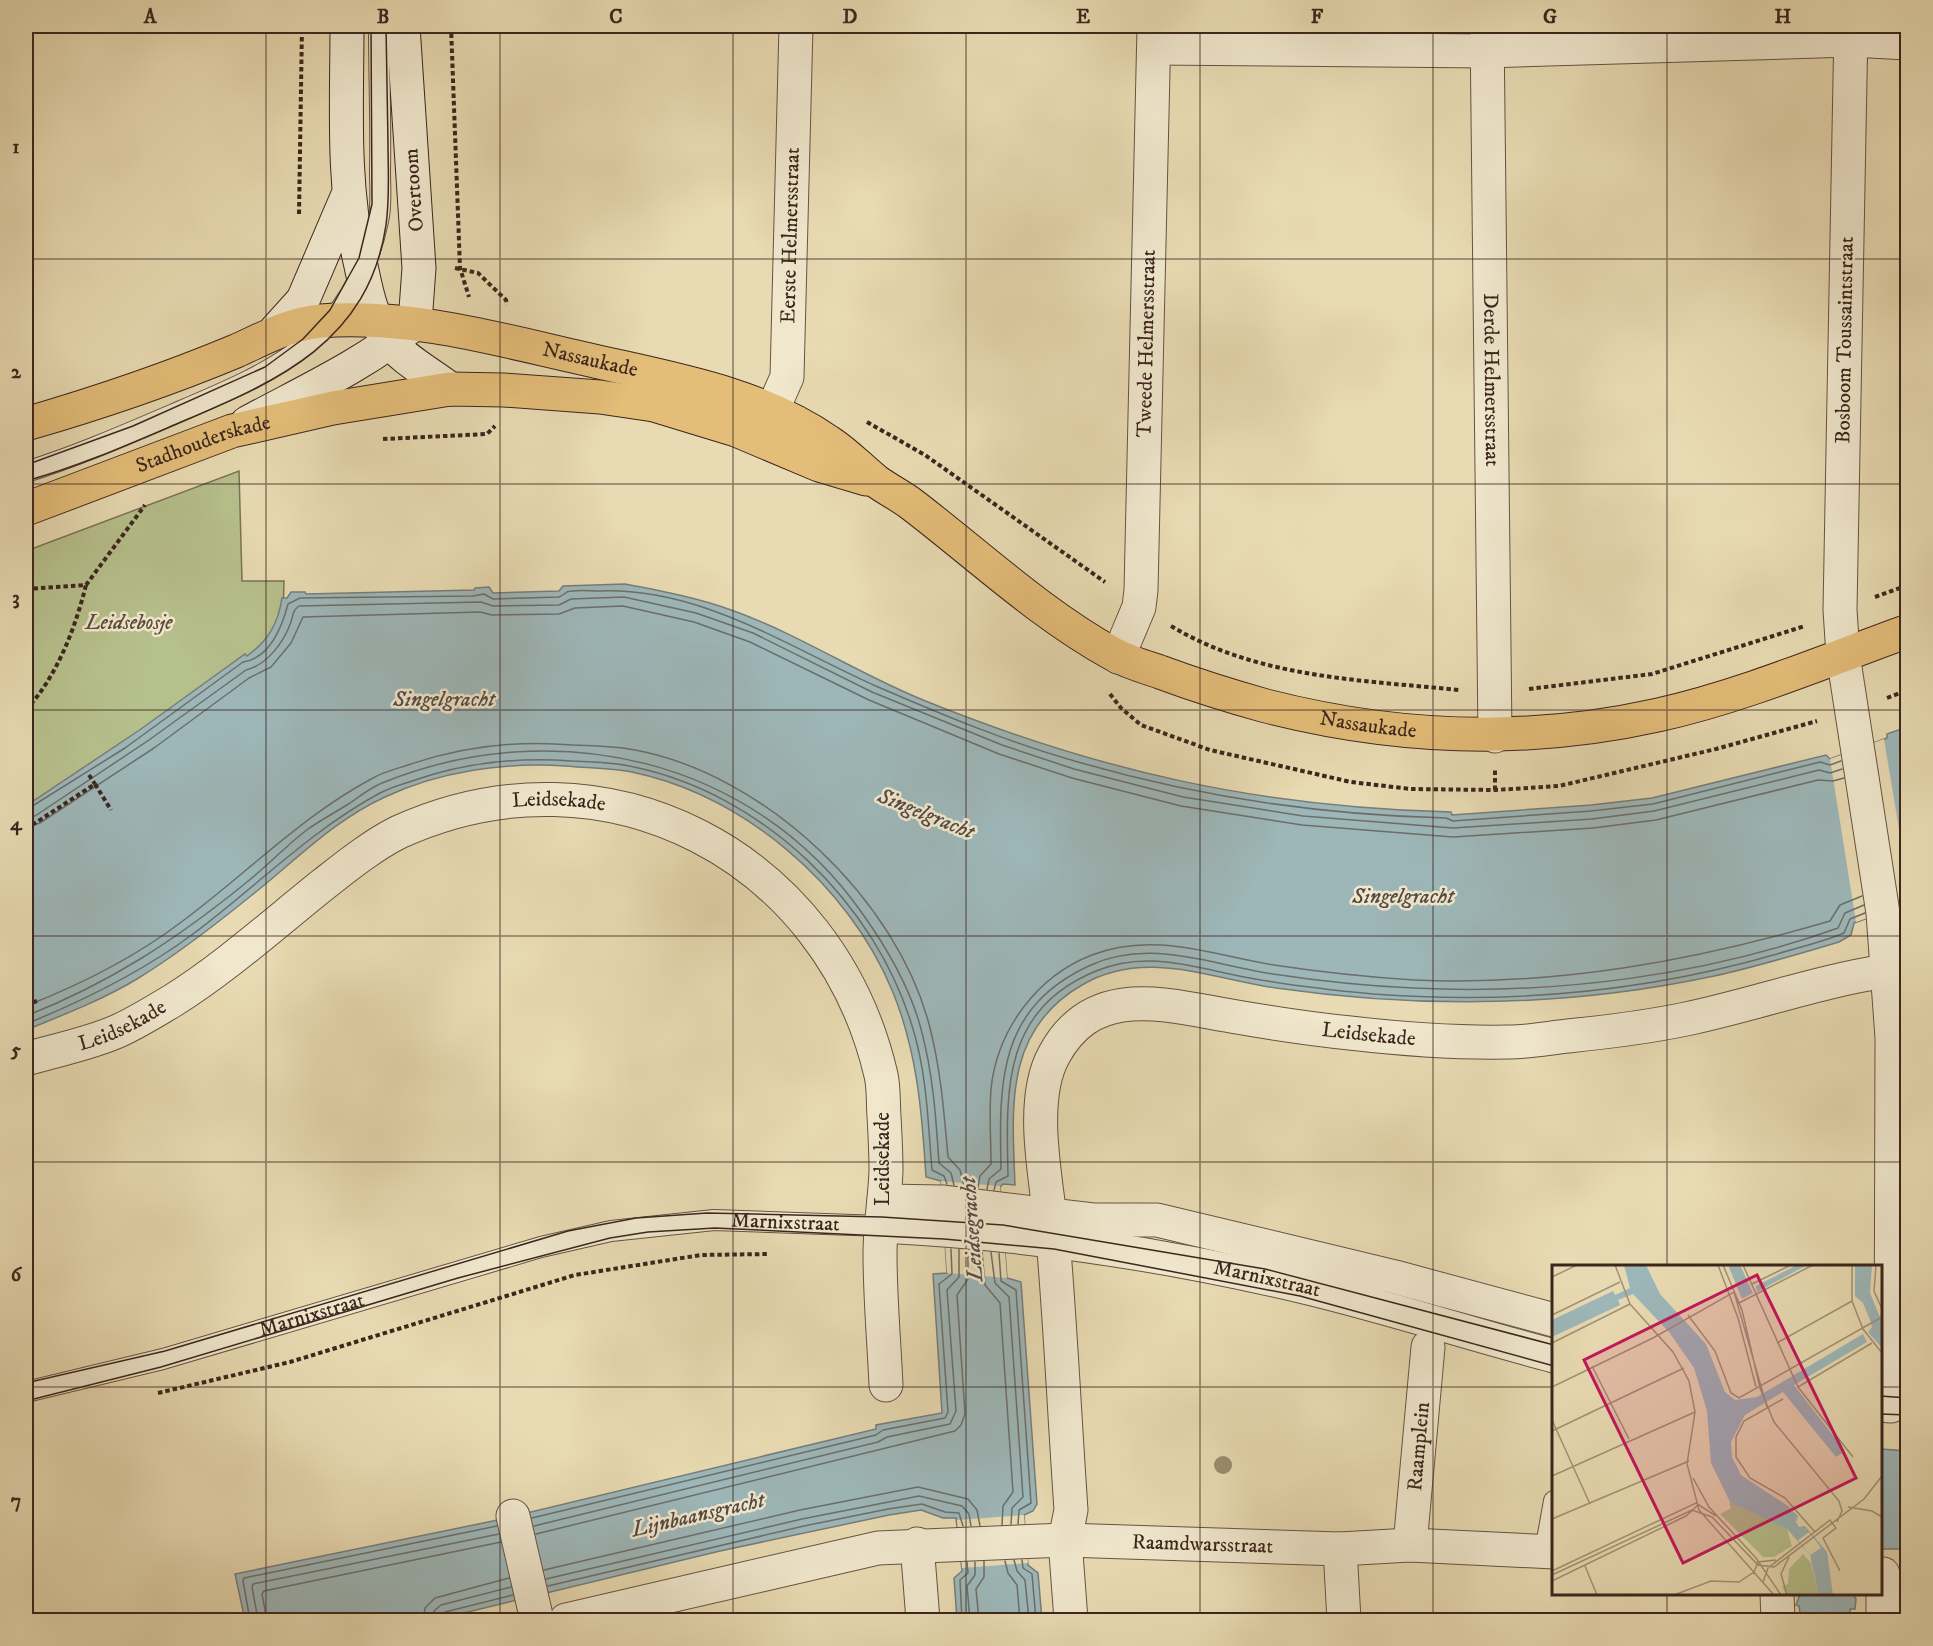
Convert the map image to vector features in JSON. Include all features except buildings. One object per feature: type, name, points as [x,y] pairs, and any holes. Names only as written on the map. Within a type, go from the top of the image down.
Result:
[{"type":"main road","name":"Nassaukade","points":[[276,330],[331,321],[394,330],[508,341],[672,378],[746,399],[794,420],[832,443],[879,483],[909,503],[1012,586],[1064,623],[1118,657],[1219,694],[1330,720],[1379,729],[1495,736],[1571,730],[1658,715],[1759,686],[1908,631]]},
{"type":"main road","points":[[26,424],[74,411],[237,350],[276,330]]},
{"type":"main road","name":"Nassaukade","points":[[387,400],[450,389],[558,394],[654,405],[736,430],[819,465],[879,483]]},
{"type":"main road","name":"Stadhouderskade","points":[[26,508],[232,431],[333,408],[387,400]]},
{"type":"street","points":[[347,26],[348,196],[362,272],[394,330],[450,389]]},
{"type":"street","name":"Overtoom","points":[[394,330],[419,268],[403,26]]},
{"type":"street","name":"Eerste Helmersstraat","points":[[759,441],[787,378],[796,26]]},
{"type":"street","points":[[1155,37],[1486,38],[1851,33],[1908,43]]},
{"type":"street","name":"Bosboom Toussaintstraat","points":[[1851,33],[1840,566],[1843,655],[1883,913],[1892,1038],[1893,1406]]},
{"type":"street","name":"Tweede Helmersstraat","points":[[1118,657],[1139,607],[1141,590],[1155,37]]},
{"type":"street","name":"Derde Helmersstraat","points":[[1486,38],[1495,736]]},
{"type":"street","points":[[276,330],[303,300],[348,196]]},
{"type":"street","points":[[232,431],[343,372],[394,330]]},
{"type":"street","name":"Leidsekade","points":[[26,1059],[118,1031],[175,999],[355,860],[398,833],[471,807],[515,801],[563,799],[612,806],[666,821],[698,834],[732,855],[769,884],[801,914],[830,952],[857,1002],[882,1080],[886,1158],[883,1213]]},
{"type":"street","name":"Leidsekade","points":[[1052,1228],[1041,1109],[1047,1069],[1055,1052],[1073,1027],[1092,1013],[1122,1004],[1159,1003],[1350,1033],[1427,1040],[1511,1042],[1682,1020],[1750,1005],[1830,982],[1886,971]]},
{"type":"street","points":[[883,1213],[880,1251],[886,1385]]},
{"type":"street","name":"Marnixstraat","points":[[883,1213],[941,1216],[1052,1228],[1303,1287],[1552,1355]]},
{"type":"street","name":"Marnixstraat","points":[[1052,1228],[1092,1220],[1157,1220],[1395,1277],[1552,1319]]},
{"type":"street","points":[[1052,1228],[1071,1509],[1065,1540],[1071,1620]]},
{"type":"street","name":"Raamplein","points":[[1410,1545],[1428,1347]]},
{"type":"street","points":[[513,1516],[535,1611]]},
{"type":"street","name":"Raamdwarsstraat","points":[[917,1544],[959,1545],[1026,1540],[1065,1540],[1340,1549]]},
{"type":"street","points":[[566,1620],[878,1548],[917,1544],[923,1620]]},
{"type":"street","points":[[1344,1620],[1340,1549],[1410,1545],[1549,1552]]},
{"type":"street","points":[[1883,1620],[1890,1575]]},
{"type":"street","points":[[1777,1595],[1778,1620]]},
{"type":"lane","name":"Overtoom","points":[[331,321],[348,299],[362,272],[379,218],[379,26]]},
{"type":"lane","name":"Stadhouderskade","points":[[26,472],[78,455],[243,386],[290,360],[308,346],[331,321]]},
{"type":"lane","name":"Marnixstraat","points":[[26,1392],[163,1359],[541,1246],[611,1231],[714,1220],[883,1213]]},
{"type":"lane","points":[[1549,1552],[1552,1521]]},
{"type":"path","points":[[451,26],[460,268],[472,304]]},
{"type":"path","points":[[26,710],[41,693],[76,624],[86,585],[145,505]]},
{"type":"path","points":[[26,589],[86,585]]},
{"type":"path","points":[[1105,687],[1121,708],[1141,725]]},
{"type":"path","points":[[89,775],[111,810]]},
{"type":"path","points":[[26,829],[95,784]]},
{"type":"path","points":[[26,1005],[37,1001]]},
{"type":"path","name":"Marnixstraat","points":[[149,1395],[290,1362],[575,1275],[701,1255],[769,1254]]},
{"type":"green space","name":"Leidsebosje","points":[[239,471],[242,581],[284,581],[283,620],[251,661],[26,813],[26,551]]},
{"type":"water","points":[[625,584],[721,606],[782,631],[899,690],[1054,747],[1118,766],[1182,781],[1313,803],[1451,812],[1452,815],[1591,805],[1652,798],[1826,755],[1830,759],[1887,738],[1887,734],[1907,727],[1907,904],[1854,923],[1851,935],[1839,942],[1714,976],[1605,994],[1496,1002],[1386,999],[1276,988],[1203,973],[1154,967],[1106,974],[1082,985],[1057,1003],[1038,1024],[1026,1047],[1018,1073],[1014,1099],[1015,1185],[1003,1184],[1000,1187],[1007,1278],[1021,1282],[1037,1504],[1033,1511],[1024,1515],[1028,1565],[1038,1573],[1042,1620],[957,1620],[954,1578],[962,1571],[956,1518],[943,1518],[921,1510],[720,1551],[435,1620],[245,1620],[235,1574],[493,1521],[876,1429],[876,1425],[942,1413],[933,1274],[947,1273],[941,1181],[926,1177],[923,1129],[913,1058],[892,990],[873,951],[849,915],[820,881],[788,851],[752,824],[714,801],[674,784],[632,772],[542,765],[473,770],[406,788],[366,806],[349,817],[182,949],[124,987],[26,1030],[26,806],[141,729],[245,654],[247,656],[271,631],[278,616],[282,598],[287,598],[291,592],[305,592],[306,594],[474,590],[489,587],[493,593],[559,591],[563,586]]},
{"type":"water","points":[[1882,1449],[1907,1451],[1907,1549],[1882,1549]]},
{"type":"water","points":[[1800,1595],[1854,1595],[1856,1599],[1855,1609],[1850,1609],[1850,1620],[1801,1620],[1799,1606],[1796,1605]]},
{"type":"pier","points":[[1884,739],[1907,877],[1907,904],[1856,922],[1830,759]]},
{"type":"pier","points":[[941,1181],[1000,1186],[1007,1278],[947,1273]]},
{"type":"pier","points":[[1024,1515],[1028,1563],[962,1568],[957,1520]]},
{"type":"tram line","points":[[26,465],[133,426],[265,367],[303,339],[330,310],[359,258],[372,204],[371,26]]},
{"type":"tram line","points":[[26,481],[101,456],[246,393],[310,355],[337,330],[359,301],[376,267],[386,225],[388,205],[386,26]]},
{"type":"tram line","points":[[26,1383],[165,1351],[568,1231],[636,1218],[707,1213],[882,1217],[1003,1225],[1265,1269],[1552,1344]]},
{"type":"tram line","points":[[26,1401],[161,1367],[458,1278],[610,1238],[648,1232],[715,1228],[944,1239],[1054,1249],[1300,1296],[1552,1365]]},
{"type":"tram line","points":[[1882,1396],[1908,1398]]},
{"type":"tram line","points":[[1882,1414],[1908,1415]]},
{"type":"water label","name":"Singelgracht","points":[[444,699]]},
{"type":"water label","name":"Singelgracht","points":[[926,814]]},
{"type":"water label","name":"Singelgracht","points":[[1403,896]]},
{"type":"water label","name":"Leidsegracht","points":[[972,1229]]},
{"type":"water label","name":"Lijnbaansgracht","points":[[698,1515]]}]
